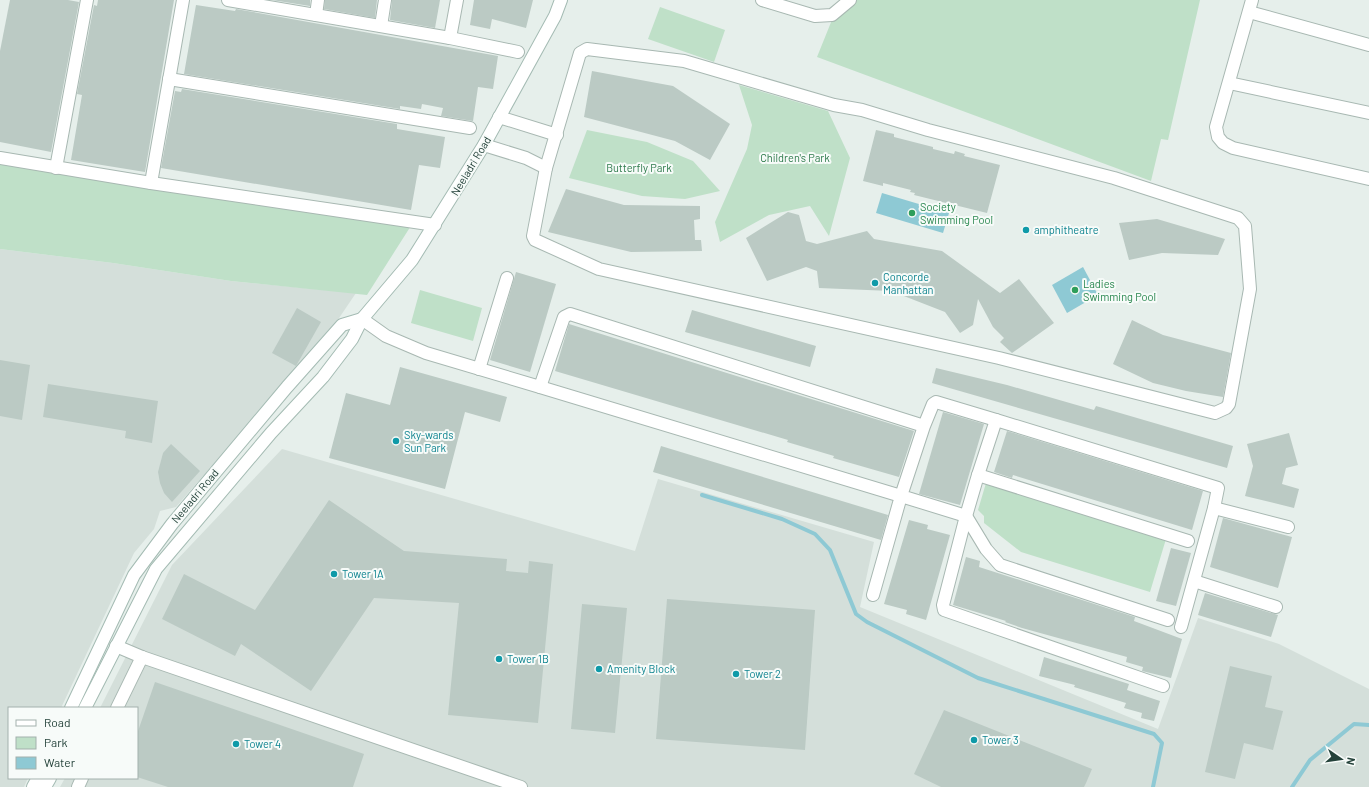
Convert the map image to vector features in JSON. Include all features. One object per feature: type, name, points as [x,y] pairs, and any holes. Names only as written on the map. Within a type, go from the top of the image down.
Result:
[{"type":"street","points":[[56,168],[86,0]]},
{"type":"street","points":[[151,183],[183,0]]},
{"type":"street","points":[[228,0],[250,2],[450,38],[518,52]]},
{"type":"street","points":[[316,15],[318,0]]},
{"type":"street","points":[[380,26],[385,0]]},
{"type":"street","points":[[450,38],[457,0]]},
{"type":"street","name":"Neeladri Road","points":[[86,707],[156,569],[280,423],[323,377],[352,339],[362,319],[412,260],[436,225],[484,145],[555,16],[561,0]]},
{"type":"street","points":[[762,0],[796,5],[815,16],[832,15],[850,0]]},
{"type":"street","points":[[1369,45],[1251,6],[1216,127],[1218,137],[1223,143],[1245,152],[1369,179]]},
{"type":"street","points":[[587,49],[684,61],[834,105],[862,110],[928,130],[1114,178],[1238,218],[1245,226],[1250,289],[1229,404],[1226,408],[1215,413],[999,358],[599,269],[533,238],[546,168],[557,135],[580,53],[587,49]]},
{"type":"street","points":[[169,79],[470,128]]},
{"type":"street","points":[[1229,83],[1369,113]]},
{"type":"street","points":[[499,117],[557,135]]},
{"type":"street","points":[[484,145],[526,158],[546,168]]},
{"type":"street","points":[[0,158],[151,183],[436,225]]},
{"type":"street","points":[[479,369],[507,278]]},
{"type":"street","points":[[540,387],[564,317],[570,314],[924,426]]},
{"type":"street","points":[[362,319],[386,336],[426,353],[966,516],[986,549],[1000,565],[1168,620]]},
{"type":"street","name":"Neeladri Road","points":[[71,707],[134,575],[172,524],[266,411],[342,325],[362,319]]},
{"type":"street","points":[[873,595],[900,496],[924,426],[933,404],[936,402],[1217,487],[1219,491],[1181,627]]},
{"type":"street","points":[[266,411],[280,423]]},
{"type":"street","points":[[996,420],[966,516],[943,605],[944,610],[1163,686]]},
{"type":"street","points":[[978,475],[1188,541]]},
{"type":"street","points":[[1214,508],[1288,527]]},
{"type":"street","points":[[1194,581],[1276,607]]},
{"type":"street","points":[[116,646],[142,657],[521,787]]},
{"type":"street","points":[[117,707],[142,657]]},
{"type":"shaded area","points":[[0,249],[113,263],[231,281],[356,293],[335,324],[211,473],[203,476],[176,507],[160,511],[154,529],[134,553],[61,707],[8,707],[8,779],[28,779],[24,787],[0,787]]},
{"type":"shaded area","points":[[282,449],[635,551],[658,479],[874,542],[860,607],[1158,729],[1198,618],[1279,644],[1369,689],[1369,787],[60,787],[64,779],[138,779],[138,707],[101,707],[172,565]]},
{"type":"green space","points":[[840,0],[1200,0],[1168,140],[1161,139],[1151,181],[817,57]]},
{"type":"green space","points":[[660,7],[725,30],[714,62],[648,39]]},
{"type":"green space","name":"Children's Park","points":[[739,85],[828,111],[850,158],[829,236],[810,206],[769,215],[720,242],[715,222],[747,149],[752,125]]},
{"type":"green space","name":"Butterfly Park","points":[[587,130],[647,142],[693,161],[720,191],[685,199],[642,196],[569,178]]},
{"type":"green space","points":[[0,158],[414,221],[367,295],[231,281],[113,263],[0,249]]},
{"type":"green space","points":[[420,290],[482,308],[473,341],[411,323]]},
{"type":"green space","points":[[986,483],[1166,539],[1150,592],[1021,552],[984,523],[984,516],[978,510]]},
{"type":"water","name":"Society Swimming Pool","points":[[882,193],[949,213],[943,233],[876,213]]},
{"type":"water","name":"Ladies Swimming Pool","points":[[1083,267],[1098,295],[1067,313],[1052,285]]},
{"type":"building","points":[[10,0],[68,0],[79,2],[51,152],[0,142],[0,51]]},
{"type":"building","points":[[98,0],[174,0],[145,172],[71,160],[82,95],[77,94],[94,5],[97,6]]},
{"type":"building","points":[[272,0],[310,0],[310,6]]},
{"type":"building","points":[[325,0],[377,0],[375,18],[324,9]]},
{"type":"building","points":[[392,0],[440,0],[435,28],[390,20]]},
{"type":"building","points":[[474,0],[533,0],[526,28],[492,19],[490,29],[470,25]]},
{"type":"building","points":[[196,5],[235,11],[236,9],[498,56],[493,89],[478,87],[473,121],[441,116],[443,108],[422,104],[421,109],[400,106],[400,109],[184,74]]},
{"type":"building","points":[[592,71],[673,86],[730,124],[710,160],[675,141],[584,117]]},
{"type":"building","points":[[182,89],[397,124],[397,129],[445,137],[440,168],[419,165],[411,210],[161,168],[175,91],[181,92]]},
{"type":"building","points":[[876,130],[894,134],[894,137],[933,147],[933,149],[954,154],[955,151],[965,154],[964,156],[1000,165],[987,213],[914,195],[915,193],[910,192],[911,190],[883,183],[883,186],[863,181]]},
{"type":"building","points":[[566,189],[624,205],[700,206],[700,219],[694,220],[695,240],[701,240],[702,251],[631,252],[548,232]]},
{"type":"building","name":"Concorde Manhattan","points":[[788,212],[799,215],[806,241],[817,244],[867,231],[874,239],[942,251],[1000,293],[1019,279],[1054,323],[1012,353],[1000,342],[1004,338],[993,327],[978,299],[973,325],[960,333],[945,312],[891,291],[819,288],[817,271],[806,267],[767,281],[746,238]]},
{"type":"building","points":[[1157,219],[1225,239],[1218,255],[1162,253],[1129,260],[1119,223]]},
{"type":"building","points":[[516,272],[556,284],[530,372],[490,360]]},
{"type":"building","points":[[297,308],[321,322],[296,366],[272,353]]},
{"type":"building","points":[[692,310],[816,346],[810,367],[685,332]]},
{"type":"building","points":[[1132,320],[1163,335],[1231,353],[1223,397],[1186,391],[1153,383],[1113,364]]},
{"type":"building","points":[[569,324],[914,431],[899,477],[833,458],[834,456],[787,442],[788,440],[555,371]]},
{"type":"building","points":[[0,360],[30,365],[22,420],[0,416]]},
{"type":"building","name":"Sky-wards Sun Park","points":[[400,367],[507,397],[500,422],[465,412],[445,489],[329,458],[346,393],[390,405]]},
{"type":"building","points":[[936,368],[1007,385],[1094,410],[1096,406],[1233,446],[1227,468],[932,383]]},
{"type":"building","points":[[48,384],[158,401],[152,443],[125,438],[126,431],[43,417]]},
{"type":"building","points":[[943,412],[984,424],[960,505],[919,494]]},
{"type":"building","points":[[1007,431],[1203,491],[1192,530],[1013,475],[1012,478],[994,472]]},
{"type":"building","points":[[1289,433],[1298,465],[1286,468],[1282,484],[1299,489],[1294,508],[1245,496],[1253,466],[1247,444]]},
{"type":"building","points":[[171,444],[200,471],[172,502],[164,493],[158,472],[163,453]]},
{"type":"building","points":[[661,446],[888,515],[881,540],[653,472]]},
{"type":"building","points":[[329,500],[404,551],[507,559],[506,571],[528,573],[529,561],[553,564],[538,723],[448,715],[459,603],[374,598],[311,691],[241,644],[235,656],[162,619],[184,574],[255,610]]},
{"type":"building","points":[[1223,518],[1292,537],[1278,588],[1210,567]]},
{"type":"building","points":[[909,520],[928,525],[927,529],[950,535],[926,620],[906,614],[907,610],[884,604]]},
{"type":"building","points":[[1171,548],[1191,553],[1176,606],[1156,601]]},
{"type":"building","points":[[966,557],[980,561],[979,567],[1135,617],[1134,621],[1182,639],[1171,678],[1142,671],[1143,667],[1126,662],[1127,657],[1022,628],[1005,622],[1006,621],[953,605]]},
{"type":"building","points":[[1205,593],[1278,615],[1271,637],[1198,615]]},
{"type":"building","name":"Tower 2","points":[[667,599],[815,610],[805,750],[656,739]]},
{"type":"building","name":"Amenity Block","points":[[582,604],[627,608],[615,733],[571,729]]},
{"type":"building","points":[[1044,657],[1129,684],[1127,690],[1160,701],[1154,721],[1141,718],[1142,713],[1124,708],[1126,703],[1074,687],[1075,685],[1039,676]]},
{"type":"building","points":[[1230,666],[1272,676],[1265,707],[1283,711],[1273,750],[1244,743],[1235,779],[1205,772]]},
{"type":"building","name":"Tower 4","points":[[155,682],[364,754],[353,787],[168,787],[138,777],[138,731]]},
{"type":"building","name":"Tower 3","points":[[944,710],[1092,769],[1084,787],[941,787],[914,774]]},
{"type":"waterway","points":[[702,495],[782,519],[815,534],[830,550],[856,614],[867,622],[978,678],[1154,734],[1162,743],[1153,787]]},
{"type":"waterway","points":[[1292,787],[1310,760],[1354,724],[1369,725]]},
{"type":"place","name":"Society Swimming Pool","points":[[912,213]]},
{"type":"place","name":"amphitheatre","points":[[1026,230]]},
{"type":"place","name":"Concorde Manhattan","points":[[875,283]]},
{"type":"place","name":"Ladies Swimming Pool","points":[[1075,290]]},
{"type":"place","name":"Sky-wards Sun Park","points":[[396,441]]},
{"type":"place","name":"Tower 1A","points":[[334,574]]},
{"type":"place","name":"Tower 1B","points":[[499,659]]},
{"type":"place","name":"Amenity Block","points":[[599,669]]},
{"type":"place","name":"Tower 2","points":[[736,674]]},
{"type":"place","name":"Tower 3","points":[[974,740]]},
{"type":"place","name":"Tower 4","points":[[236,744]]}]
